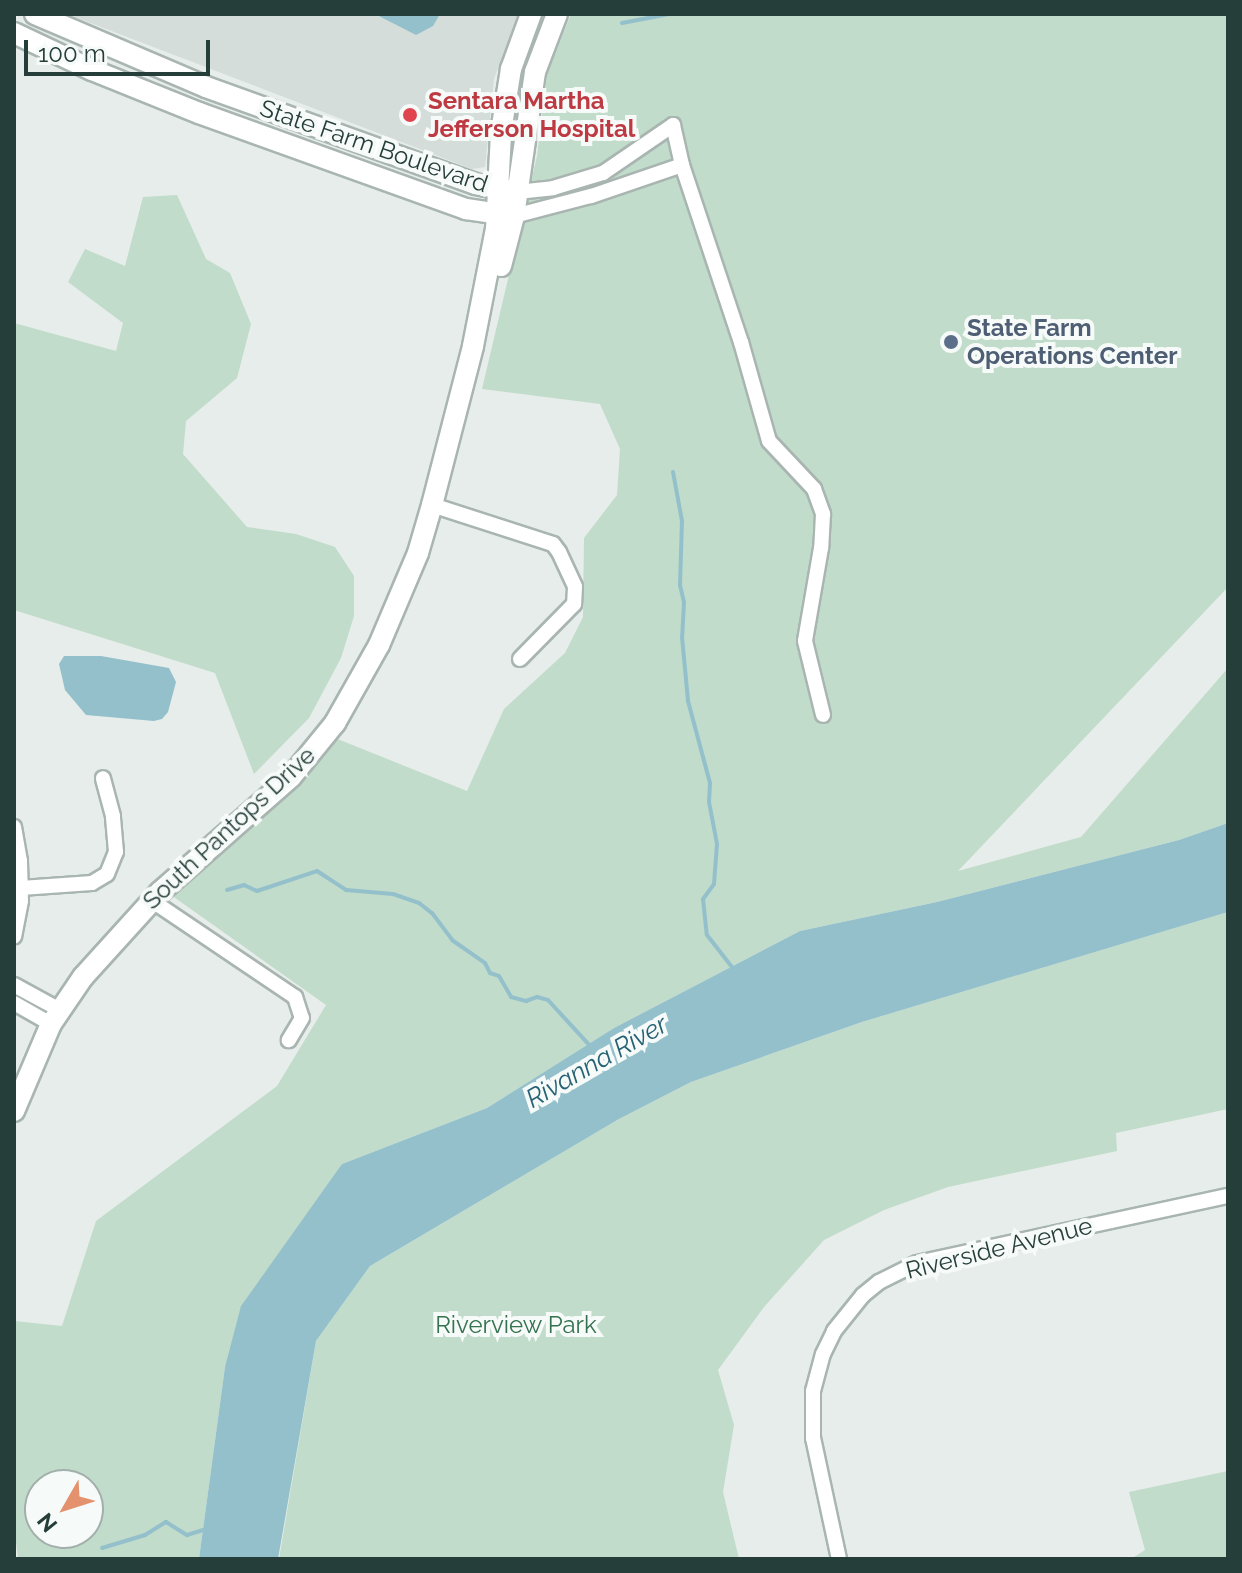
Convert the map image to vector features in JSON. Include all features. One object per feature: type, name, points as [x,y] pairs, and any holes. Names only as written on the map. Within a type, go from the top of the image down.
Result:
[{"type":"street","name":"State Farm Boulevard","points":[[35,14],[206,87],[508,190],[553,188],[603,173],[673,125],[682,165],[741,342],[769,441],[814,489],[823,514],[821,548],[805,641],[823,715]]},
{"type":"street","points":[[508,190],[511,69],[531,14]]},
{"type":"street","points":[[508,190],[535,72],[557,14]]},
{"type":"street","name":"State Farm Boulevard","points":[[14,33],[92,70],[199,113],[427,196],[506,216],[591,196],[682,165]]},
{"type":"street","name":"South Pantops Drive","points":[[14,1111],[56,1017],[83,977],[151,900],[291,777],[335,723],[396,608],[432,505],[473,346],[497,281],[508,190]]},
{"type":"street","points":[[432,505],[553,544],[559,552],[575,587],[574,604],[520,659]]},
{"type":"street","points":[[21,888],[92,883],[107,874],[116,852],[113,816],[103,778]]},
{"type":"street","points":[[14,827],[21,888],[14,936]]},
{"type":"street","points":[[151,900],[295,997],[302,1018],[289,1040]]},
{"type":"street","points":[[14,985],[56,1017]]},
{"type":"street","points":[[14,1003],[56,1017]]},
{"type":"street","name":"Riverside Avenue","points":[[839,1559],[813,1438],[813,1391],[823,1354],[834,1331],[863,1295],[879,1282],[917,1263],[1228,1196]]},
{"type":"shaded area","name":"Sentara Martha Jefferson Hospital","points":[[67,14],[518,14],[494,79],[485,167],[472,169]]},
{"type":"green space","points":[[571,14],[1228,14],[1228,587],[958,871],[1081,837],[1228,668],[1228,823],[1179,840],[937,902],[800,931],[614,1028],[487,1108],[342,1164],[225,1367],[199,1559],[18,1559],[14,1524],[14,1321],[62,1326],[96,1221],[277,1086],[326,1005],[171,895],[335,738],[467,791],[504,709],[565,653],[583,617],[584,538],[617,495],[620,449],[600,404],[482,389],[537,156],[547,74]]},
{"type":"green space","points":[[177,195],[206,259],[230,273],[251,324],[237,378],[186,421],[183,454],[247,527],[296,534],[335,547],[354,576],[354,616],[341,658],[309,718],[254,774],[215,673],[14,610],[14,323],[116,351],[123,323],[68,282],[85,249],[125,266],[143,197]]},
{"type":"green space","name":"Riverview Park","points":[[1228,912],[1228,1109],[1116,1133],[1117,1151],[948,1187],[884,1210],[824,1240],[764,1307],[718,1370],[734,1425],[723,1492],[739,1559],[279,1559],[316,1341],[370,1266],[619,1119],[691,1082],[862,1022]]},
{"type":"green space","points":[[1228,1471],[1228,1559],[1131,1559],[1145,1550],[1129,1492]]},
{"type":"water","points":[[375,14],[440,14],[433,26],[416,35]]},
{"type":"water","points":[[64,656],[101,656],[169,668],[176,682],[168,712],[162,719],[154,721],[86,715],[65,690],[59,664]]},
{"type":"water","name":"Rivanna River","points":[[1228,823],[1228,912],[862,1022],[691,1082],[619,1119],[370,1266],[316,1341],[278,1559],[199,1559],[225,1367],[241,1306],[342,1164],[487,1108],[614,1028],[800,931],[937,902],[1179,840]]},
{"type":"waterway","points":[[622,23],[669,14]]},
{"type":"waterway","points":[[673,472],[682,521],[680,585],[684,602],[682,637],[688,701],[710,783],[709,802],[717,844],[714,884],[703,899],[707,935],[735,971]]},
{"type":"waterway","name":"Rivanna River","points":[[227,890],[244,885],[257,891],[317,871],[346,890],[393,894],[419,903],[432,913],[452,940],[485,963],[490,973],[499,976],[511,997],[526,1001],[537,997],[548,1000],[592,1048]]},
{"type":"waterway","points":[[104,1547],[145,1535],[166,1522],[187,1535],[203,1530]]},
{"type":"place","name":"Sentara Martha Jefferson Hospital","points":[[410,115]]},
{"type":"place","name":"State Farm Operations Center","points":[[951,342]]}]
